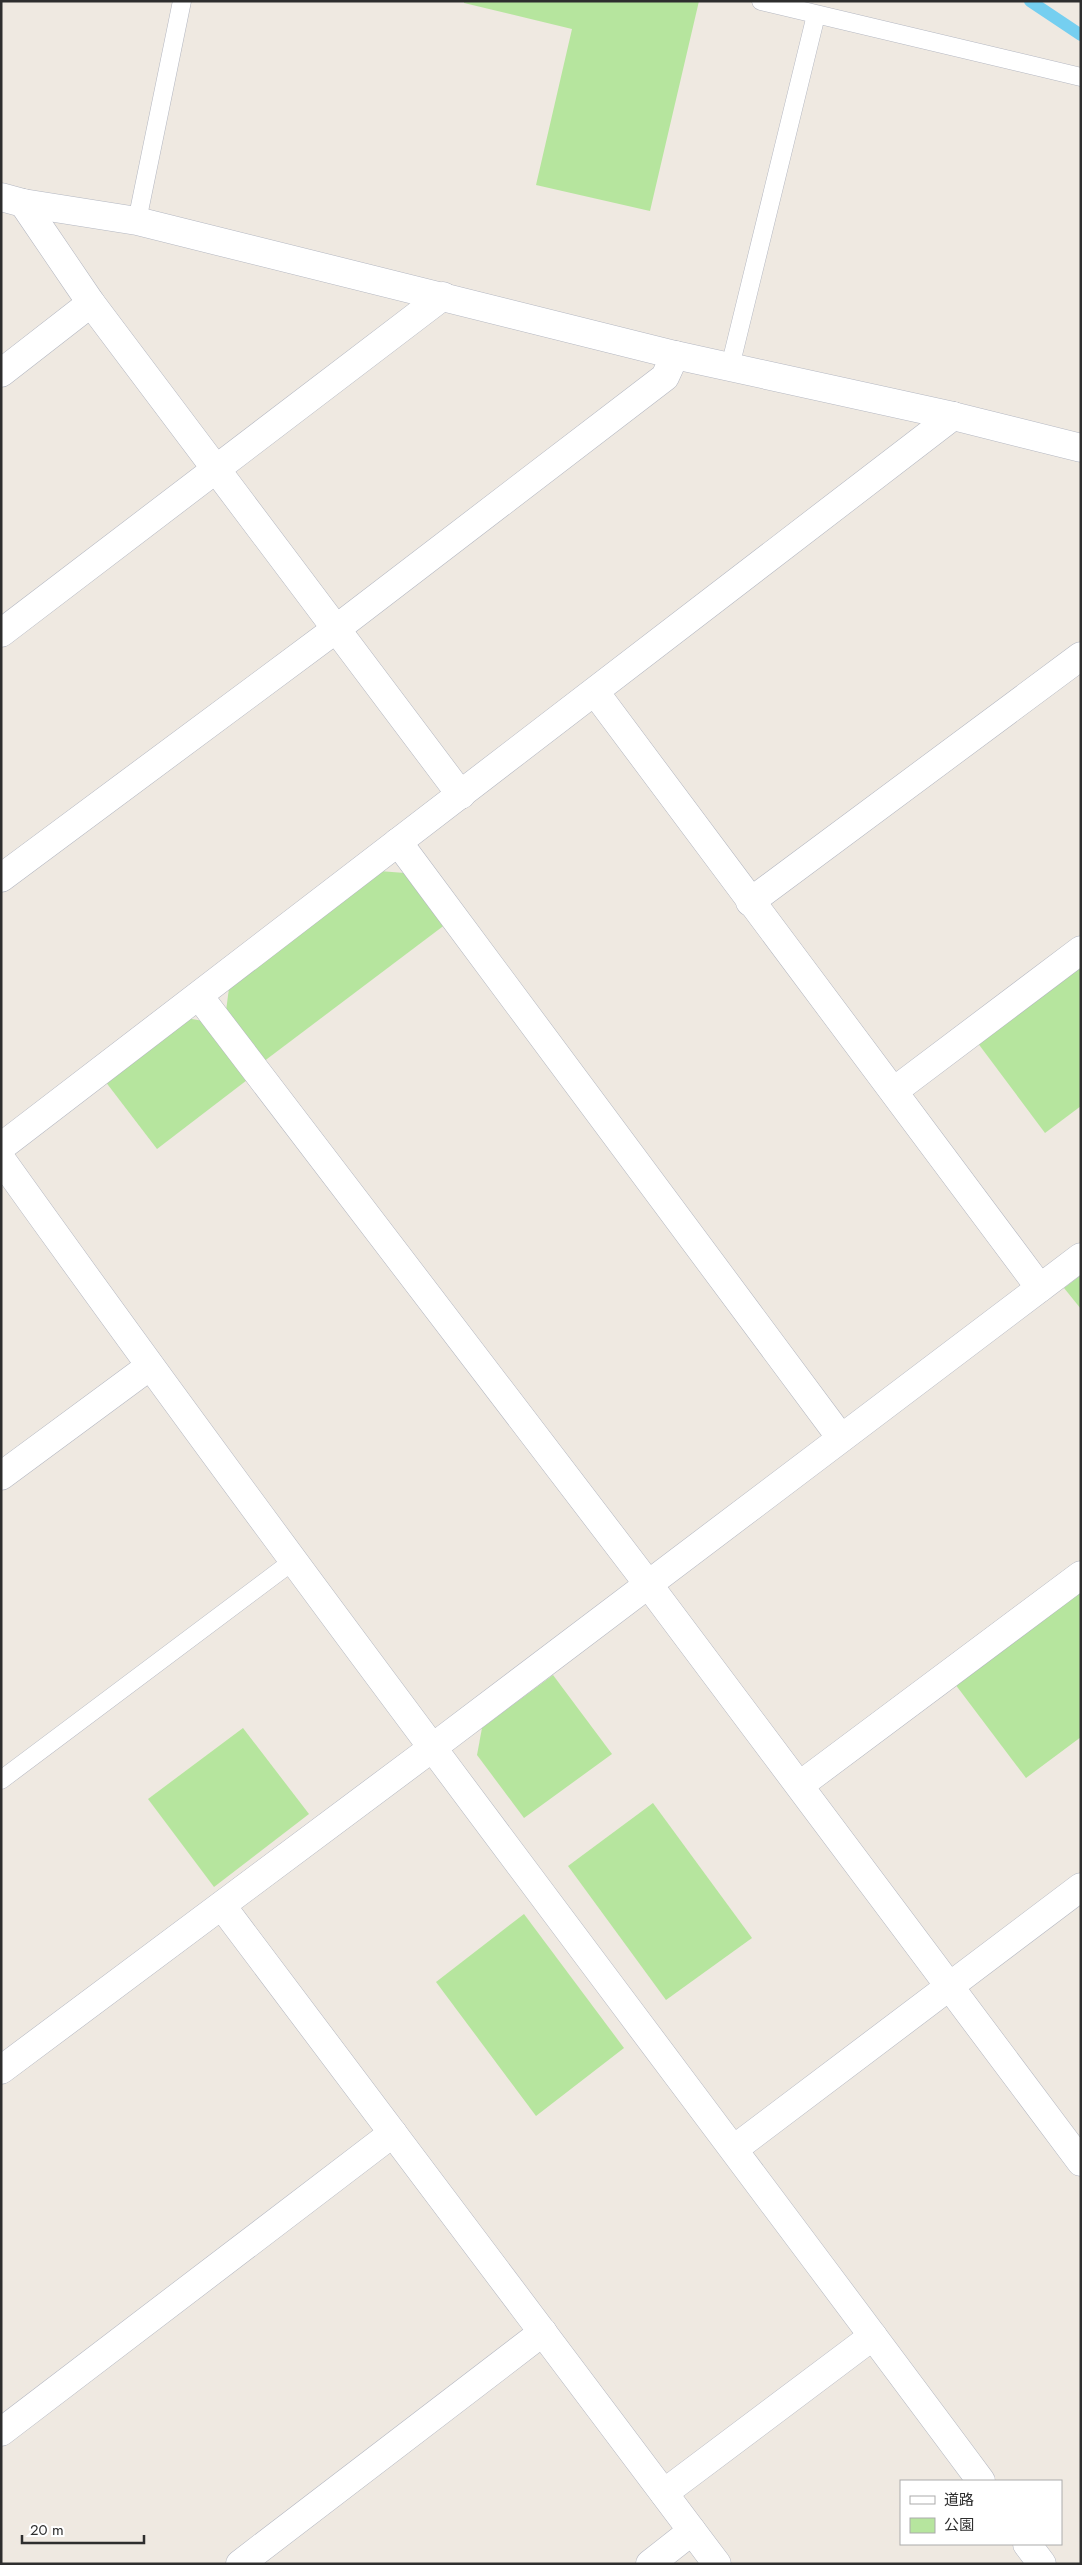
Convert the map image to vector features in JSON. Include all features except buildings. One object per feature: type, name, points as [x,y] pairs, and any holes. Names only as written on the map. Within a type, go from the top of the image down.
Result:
[{"type":"street","points":[[12,200],[138,221],[675,355],[953,416],[1081,448]]},
{"type":"street","points":[[12,200],[460,795]]},
{"type":"street","points":[[1,633],[443,296]]},
{"type":"street","points":[[1,373],[91,304]]},
{"type":"street","points":[[1,878],[336,629],[665,377],[675,355]]},
{"type":"street","points":[[1,1147],[953,416]]},
{"type":"street","points":[[750,902],[1081,656]]},
{"type":"street","points":[[595,692],[1040,1288]]},
{"type":"street","points":[[398,842],[841,1438]]},
{"type":"street","points":[[894,1091],[1081,950]]},
{"type":"street","points":[[199,996],[648,1584],[1081,2162]]},
{"type":"street","points":[[1,1159],[150,1366],[432,1748],[980,2480]]},
{"type":"street","points":[[1,2070],[432,1748],[1081,1257]]},
{"type":"street","points":[[1,1476],[150,1366]]},
{"type":"street","points":[[800,1785],[1081,1575]]},
{"type":"street","points":[[734,2149],[1081,1887]]},
{"type":"street","points":[[222,1906],[717,2564]]},
{"type":"street","points":[[1,2432],[393,2133]]},
{"type":"street","points":[[240,2564],[543,2332]]},
{"type":"street","points":[[664,2493],[873,2336]]},
{"type":"street","points":[[650,2564],[692,2531]]},
{"type":"street","points":[[1028,2545],[1042,2564]]},
{"type":"lane","points":[[138,221],[182,1]]},
{"type":"lane","points":[[761,1],[1081,77]]},
{"type":"lane","points":[[730,367],[816,15]]},
{"type":"lane","points":[[1,1780],[293,1560]]},
{"type":"green space","points":[[464,1],[699,1],[650,211],[536,185],[572,29],[464,3]]},
{"type":"green space","points":[[379,871],[405,873],[446,924],[263,1062],[226,1011],[229,988]]},
{"type":"green space","points":[[1081,964],[1081,1106],[1045,1133],[977,1042]]},
{"type":"green space","points":[[186,1018],[209,1022],[251,1077],[157,1149],[105,1081]]},
{"type":"green space","points":[[1081,1275],[1081,1309],[1064,1288]]},
{"type":"green space","points":[[1081,1590],[1081,1737],[1026,1778],[955,1684]]},
{"type":"green space","points":[[553,1675],[612,1754],[524,1818],[477,1755],[482,1728]]},
{"type":"green space","points":[[243,1728],[309,1814],[214,1887],[148,1799]]},
{"type":"green space","points":[[653,1803],[752,1938],[666,2000],[568,1866]]},
{"type":"green space","points":[[524,1914],[624,2048],[536,2116],[436,1982]]},
{"type":"waterway","points":[[1030,1],[1081,35]]}]
